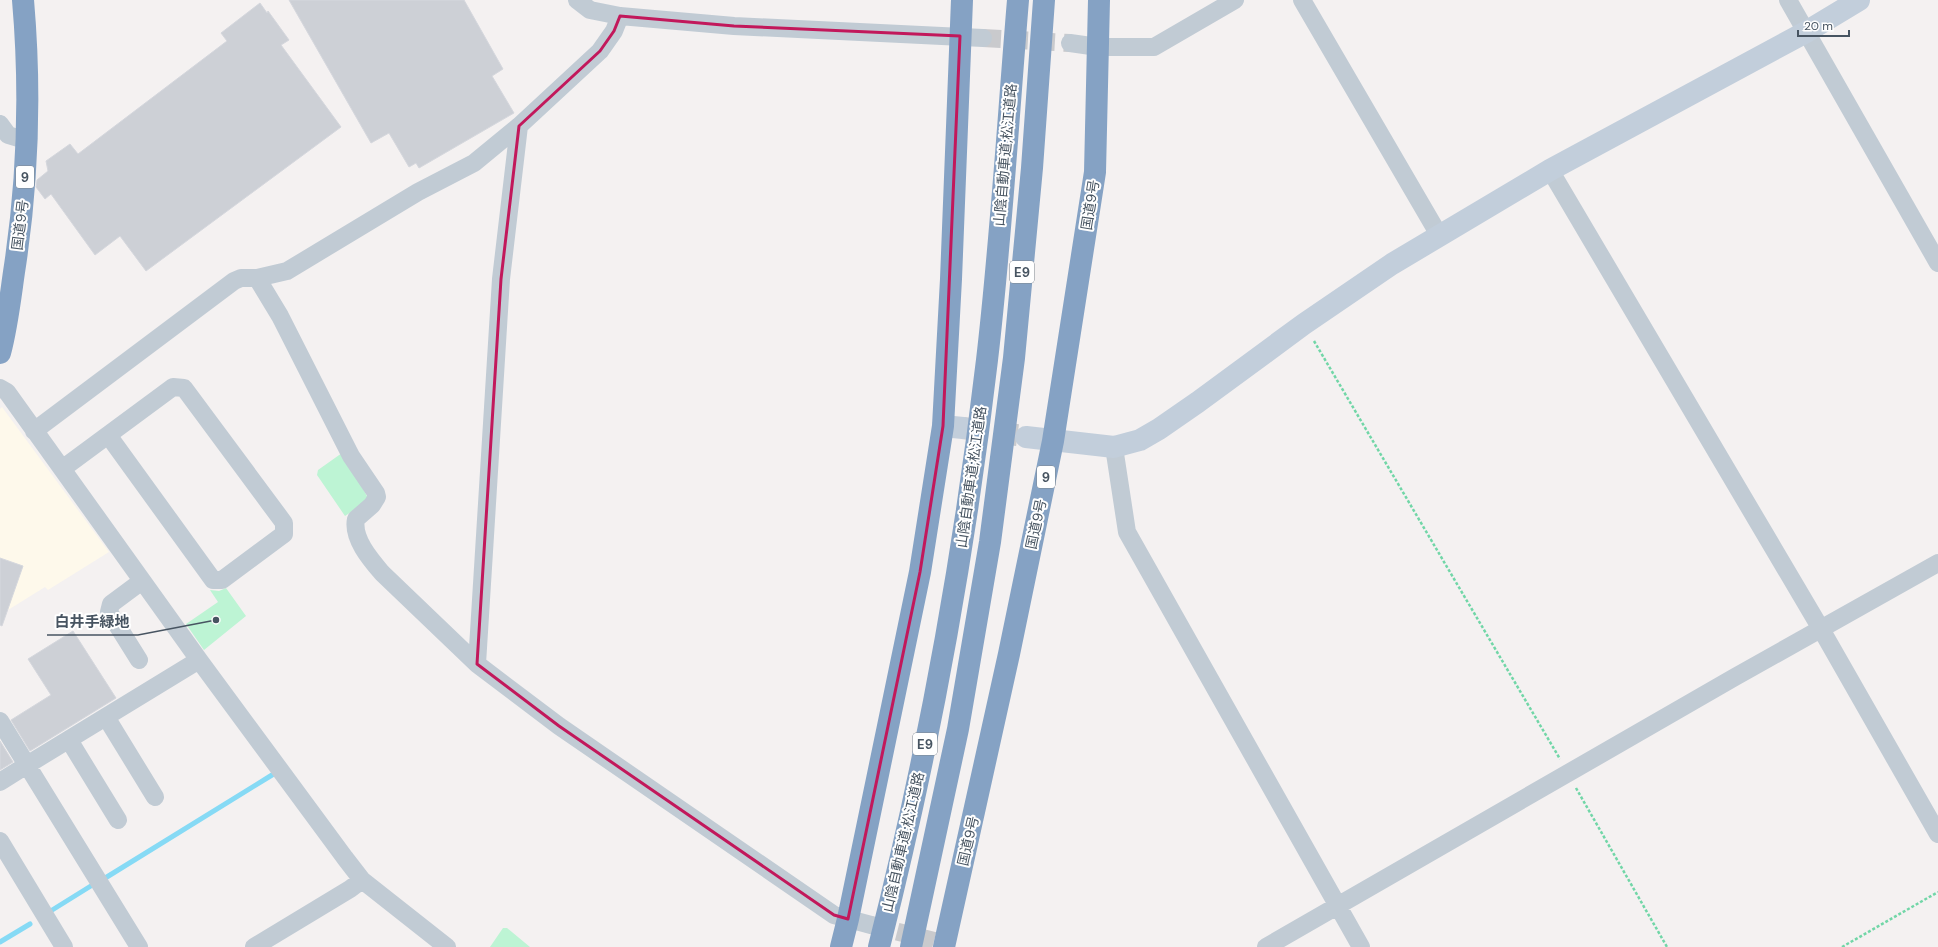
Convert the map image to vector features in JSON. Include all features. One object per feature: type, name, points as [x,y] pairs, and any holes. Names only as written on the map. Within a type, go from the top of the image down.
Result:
[{"type":"highway","name":"国道9号","points":[[0,353],[5,333],[22,222],[28,141],[28,55],[23,0]]},
{"type":"highway","points":[[841,947],[848,920],[920,572],[953,427],[951,279],[962,0]]},
{"type":"highway","name":"山陰自動車道;松江道路","points":[[879,947],[930,725],[963,538],[987,359],[1018,0]]},
{"type":"highway","name":"山陰自動車道;松江道路","points":[[911,947],[958,729],[990,542],[1014,358],[1032,168],[1044,0]]},
{"type":"highway","name":"国道9号","points":[[943,945],[1009,654],[1053,441],[1095,172],[1099,0]]},
{"type":"street","points":[[577,0],[590,10],[620,16],[734,26],[983,38]]},
{"type":"street","points":[[1070,43],[1098,47],[1154,47],[1235,0]]},
{"type":"street","points":[[1302,0],[1439,235]]},
{"type":"street","points":[[1788,0],[1938,263]]},
{"type":"street","points":[[1026,437],[1114,448],[1140,440],[1159,429],[1357,287],[1439,235],[1550,170],[1806,32],[1859,0]]},
{"type":"street","points":[[34,431],[234,281],[242,278],[256,278],[287,271],[418,192],[474,163],[519,126],[600,51],[614,31],[620,16]]},
{"type":"street","points":[[0,124],[8,135],[28,141]]},
{"type":"street","points":[[477,664],[501,279],[519,126]]},
{"type":"street","points":[[1550,170],[1820,629],[1938,834]]},
{"type":"street","points":[[256,278],[280,316],[351,456],[376,493],[375,501],[358,516],[354,528],[368,556],[382,573],[477,664],[565,731],[834,915],[871,926]]},
{"type":"street","points":[[62,469],[108,435],[173,387],[184,388],[284,523],[284,534],[222,580],[213,580],[108,435]]},
{"type":"street","points":[[0,388],[7,392],[199,660],[362,880],[447,947]]},
{"type":"street","points":[[1114,448],[1127,532],[1337,907],[1361,947]]},
{"type":"street","points":[[1266,947],[1820,629],[1938,563]]},
{"type":"street","points":[[139,660],[109,612],[111,604],[142,581]]},
{"type":"street","points":[[0,782],[199,660]]},
{"type":"street","points":[[106,717],[155,797]]},
{"type":"street","points":[[0,721],[139,947]]},
{"type":"street","points":[[69,740],[118,820]]},
{"type":"street","points":[[0,841],[64,947]]},
{"type":"street","points":[[254,947],[350,889],[362,880]]},
{"type":"path","points":[[1304,324],[1568,773],[1667,947]]},
{"type":"path","points":[[1842,947],[1938,892]]},
{"type":"highlighted area","points":[[620,16],[734,26],[960,36],[943,426],[920,572],[848,919],[834,915],[559,726],[477,664],[501,279],[519,126],[600,51],[614,31]]},
{"type":"shaded area","points":[[2,407],[109,552],[48,590],[45,587],[0,615],[0,409]]},
{"type":"green space","points":[[344,453],[369,500],[345,516],[317,475],[318,470]]},
{"type":"green space","points":[[226,588],[246,616],[204,650],[186,624],[218,602],[210,590],[219,591]]},
{"type":"green space","points":[[503,928],[507,928],[530,947],[490,947]]},
{"type":"building","points":[[289,0],[464,0],[503,69],[492,76],[514,113],[419,168],[416,163],[409,167],[389,133],[371,143]]},
{"type":"building","points":[[260,3],[267,13],[268,11],[289,40],[281,45],[341,127],[146,271],[120,236],[95,255],[51,194],[45,199],[36,187],[37,180],[48,171],[46,161],[70,144],[78,154],[227,41],[221,33]]},
{"type":"building","points":[[0,558],[23,566],[2,626],[0,625]]},
{"type":"building","points":[[73,631],[116,698],[30,751],[11,720],[51,695],[28,659]]},
{"type":"building","points":[[0,741],[13,762],[0,770]]},
{"type":"waterway","points":[[102,880],[272,775]]},
{"type":"waterway","points":[[49,912],[94,884]]},
{"type":"waterway","points":[[0,942],[30,924]]},
{"type":"tunnel","points":[[983,38],[1070,43]]},
{"type":"tunnel","points":[[963,428],[1024,436]]},
{"type":"tunnel","points":[[871,925],[934,941]]},
{"type":"place","name":"白井手緑地","points":[[216,620]]}]
